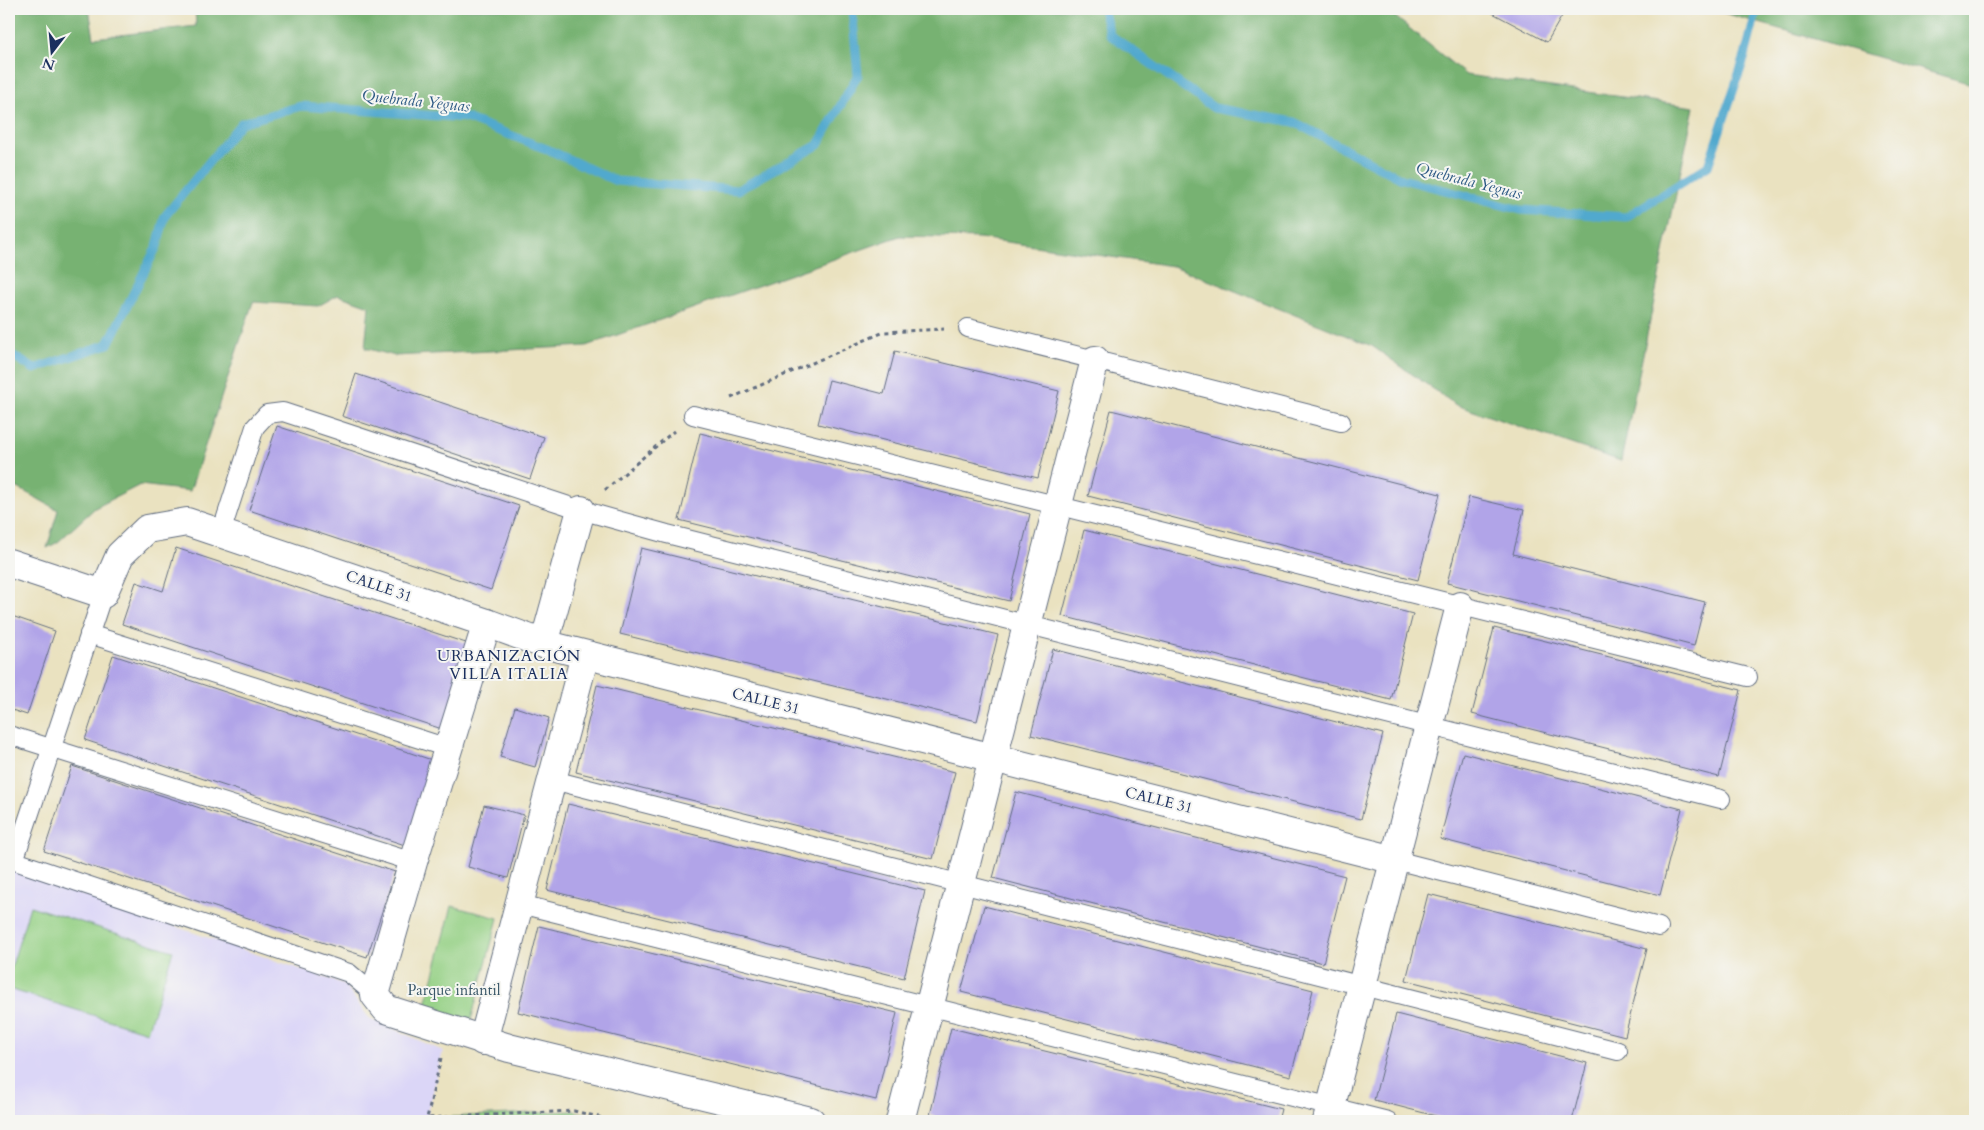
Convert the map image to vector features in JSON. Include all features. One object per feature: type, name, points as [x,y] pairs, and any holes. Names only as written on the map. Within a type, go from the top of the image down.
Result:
[{"type":"street","points":[[900,1121],[1095,360]]},
{"type":"street","points":[[544,644],[581,510]]},
{"type":"street","name":"CALLE 31","points":[[102,594],[120,555],[146,529],[187,522],[544,644],[1395,860]]},
{"type":"street","points":[[9,564],[102,594]]},
{"type":"street","points":[[1329,1114],[1460,606]]},
{"type":"street","points":[[487,623],[413,862],[375,995],[386,1009],[483,1041],[811,1121]]},
{"type":"street","points":[[483,1041],[585,655]]},
{"type":"lane","points":[[968,328],[1341,422]]},
{"type":"lane","points":[[221,533],[255,427],[267,414],[284,412],[581,510],[667,534],[1722,800]]},
{"type":"lane","points":[[693,415],[1748,677]]},
{"type":"lane","points":[[102,594],[51,749],[11,860],[349,973],[375,995]]},
{"type":"lane","points":[[89,634],[448,748]]},
{"type":"lane","points":[[9,735],[413,862]]},
{"type":"lane","points":[[553,780],[1618,1052]]},
{"type":"lane","points":[[1395,860],[1660,927]]},
{"type":"lane","points":[[520,904],[930,1007],[1329,1114],[1388,1121]]},
{"type":"path","points":[[581,510],[693,415],[884,332],[968,328]]},
{"type":"path","points":[[443,1051],[427,1118],[574,1111],[615,1121]]},
{"type":"shaded area","points":[[9,870],[344,984],[369,1018],[443,1051],[426,1121],[9,1121]]},
{"type":"green space","points":[[9,9],[89,9],[94,38],[196,26],[195,9],[1386,9],[1466,75],[1694,107],[1621,461],[1456,405],[1372,346],[1173,266],[979,238],[900,236],[586,346],[395,356],[365,348],[369,306],[338,295],[318,306],[253,302],[190,491],[140,485],[95,508],[58,542],[47,548],[58,510],[18,488],[9,486]]},
{"type":"green space","points":[[1710,9],[1975,9],[1975,85],[1745,19]]},
{"type":"green space","points":[[30,906],[173,951],[147,1032],[9,989],[9,975]]},
{"type":"green space","name":"Parque infantil","points":[[452,906],[498,918],[470,1024],[424,1012]]},
{"type":"green space","points":[[574,1111],[615,1121],[426,1121],[427,1118]]},
{"type":"building","points":[[1485,9],[1566,9],[1547,42]]},
{"type":"building","points":[[895,351],[1059,391],[1038,478],[818,424],[829,380],[884,394]]},
{"type":"building","points":[[356,374],[544,437],[530,479],[342,416]]},
{"type":"building","points":[[1111,410],[1440,494],[1418,580],[1088,496]]},
{"type":"building","points":[[277,426],[519,506],[491,590],[249,510]]},
{"type":"building","points":[[700,433],[1030,514],[1009,601],[679,520]]},
{"type":"building","points":[[1469,497],[1524,510],[1513,554],[1705,602],[1694,646],[1447,583]]},
{"type":"building","points":[[1084,530],[1413,614],[1391,700],[1062,616]]},
{"type":"building","points":[[176,548],[472,645],[445,730],[122,624],[136,582],[163,591]]},
{"type":"building","points":[[641,548],[998,635],[977,721],[620,634]]},
{"type":"building","points":[[9,615],[55,631],[27,715],[9,709]]},
{"type":"building","points":[[1494,628],[1741,690],[1719,777],[1472,714]]},
{"type":"building","points":[[1053,649],[1383,734],[1361,819],[1031,735]]},
{"type":"building","points":[[113,655],[435,761],[408,846],[85,740]]},
{"type":"building","points":[[597,685],[955,772],[933,859],[576,772]]},
{"type":"building","points":[[515,707],[549,718],[535,767],[500,757]]},
{"type":"building","points":[[1463,753],[1682,809],[1660,895],[1440,839]]},
{"type":"building","points":[[72,766],[395,872],[367,957],[44,851]]},
{"type":"building","points":[[1016,792],[1345,876],[1323,963],[993,878]]},
{"type":"building","points":[[568,804],[925,891],[904,978],[547,890]]},
{"type":"building","points":[[484,805],[524,815],[508,878],[468,867]]},
{"type":"building","points":[[1428,894],[1647,949],[1625,1036],[1406,980]]},
{"type":"building","points":[[984,906],[1313,990],[1291,1076],[961,992]]},
{"type":"building","points":[[539,926],[897,1013],[876,1100],[518,1012]]},
{"type":"building","points":[[1396,1014],[1587,1063],[1572,1121],[1455,1121],[1374,1100]]},
{"type":"building","points":[[951,1028],[1281,1109],[1278,1121],[956,1121],[930,1115]]},
{"type":"waterway","name":"Quebrada Yeguas","points":[[9,353],[34,369],[108,344],[157,246],[165,216],[241,123],[301,106],[466,118],[549,150],[616,181],[738,190],[818,145],[858,75],[852,9]]},
{"type":"waterway","name":"Quebrada Yeguas","points":[[1103,9],[1110,35],[1214,108],[1294,122],[1402,179],[1521,210],[1626,217],[1708,166],[1745,56],[1757,9]]},
{"type":"district","name":"URBANIZACIÓN VILLA ITALIA","points":[[509,665]]}]
